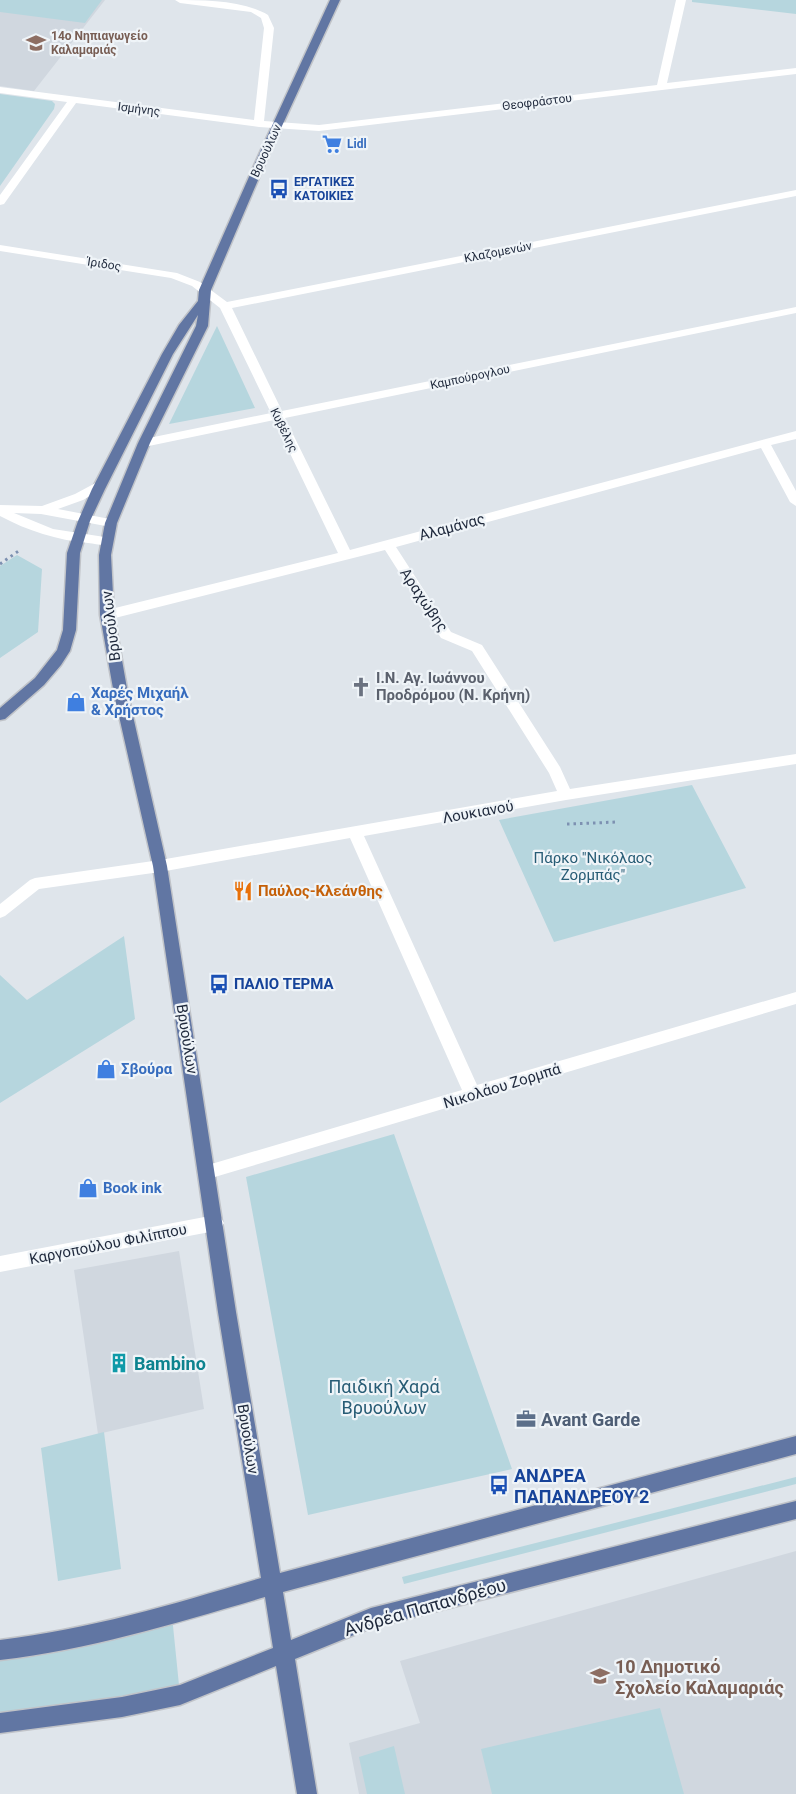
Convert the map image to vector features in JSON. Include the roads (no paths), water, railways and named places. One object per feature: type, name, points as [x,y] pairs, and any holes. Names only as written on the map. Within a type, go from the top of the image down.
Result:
[{"type":"main road","name":"Βρυούλων","points":[[306,1794],[227,1312],[208,1172],[160,866],[121,694],[107,615],[105,554],[111,523],[144,443],[197,339],[204,315],[202,303],[205,290],[335,0]]},
{"type":"main road","name":"Βρυούλων","points":[[0,715],[39,681],[62,652],[68,638],[71,568],[77,539],[85,519],[101,484],[177,337],[193,312],[202,303]]},
{"type":"main road","points":[[0,1650],[51,1644],[132,1626],[272,1585],[796,1445]]},
{"type":"main road","name":"Ανδρέα Παπανδρέου","points":[[0,1723],[122,1707],[180,1694],[371,1618],[796,1510]]},
{"type":"street","points":[[180,0],[253,10],[265,17],[270,28],[259,124]]},
{"type":"street","points":[[662,86],[681,0]]},
{"type":"street","name":"Θεοφράστου","points":[[277,126],[319,128],[796,71]]},
{"type":"street","name":"Ισμήνης","points":[[0,90],[72,101],[277,126]]},
{"type":"street","points":[[0,202],[72,101]]},
{"type":"street","name":"Κλαζομενών","points":[[225,306],[796,193]]},
{"type":"street","name":"Ίριδος","points":[[0,248],[156,272],[188,280],[205,290]]},
{"type":"street","points":[[205,290],[225,306]]},
{"type":"street","name":"Κυβέλης","points":[[225,306],[277,417],[345,554]]},
{"type":"street","name":"Καμπούρογλου","points":[[144,443],[796,310]]},
{"type":"street","name":"Αλαμάνας","points":[[107,615],[388,544],[796,435]]},
{"type":"street","points":[[764,443],[796,502]]},
{"type":"street","points":[[41,510],[74,499],[101,484]]},
{"type":"street","points":[[0,510],[41,510],[111,523]]},
{"type":"street","points":[[0,510],[40,531],[77,539],[107,542]]},
{"type":"street","name":"Αραχώβης","points":[[388,544],[446,635],[477,648],[555,771],[566,795]]},
{"type":"street","name":"Λουκιανού","points":[[0,912],[35,884],[160,866],[566,795],[796,759]]},
{"type":"street","points":[[355,832],[473,1095]]},
{"type":"street","name":"Νικολάου Ζορμπά","points":[[208,1172],[796,998]]},
{"type":"street","name":"Καργοπούλου Φιλίππου","points":[[0,1264],[215,1223]]},
{"type":"place","name":"14ο Νηπιαγωγείο Καλαμαριάς","points":[[36,43]]},
{"type":"place","name":"Lidl","points":[[332,144]]},
{"type":"place","name":"ΕΡΓΑΤΙΚΕΣ ΚΑΤΟΙΚΙΕΣ","points":[[279,189]]},
{"type":"place","name":"Ι.Ν. Αγ. Ιωάννου Προδρόμου (Ν. Κρήνη)","points":[[361,687]]},
{"type":"place","name":"Χαρές Μιχαήλ & Χρήστος","points":[[76,702]]},
{"type":"place","name":"Παύλος-Κλεάνθης","points":[[243,891]]},
{"type":"place","name":"ΠΑΛΙΟ ΤΕΡΜΑ","points":[[219,984]]},
{"type":"place","name":"Σβούρα","points":[[106,1069]]},
{"type":"place","name":"Book ink","points":[[88,1188]]},
{"type":"place","name":"Bambino","points":[[119,1363]]},
{"type":"place","name":"Avant Garde","points":[[526,1419]]},
{"type":"place","name":"ΑΝΔΡΕΑ ΠΑΠΑΝΔΡΕΟΥ 2","points":[[499,1485]]},
{"type":"place","name":"10 Δημοτικό Σχολείο Καλαμαριάς","points":[[600,1676]]},
{"type":"park label","name":"Πάρκο \"Νικόλαος Ζορμπάς\"","points":[[593,866]]},
{"type":"park label","name":"Παιδική Χαρά Βρυούλων","points":[[384,1396]]}]
